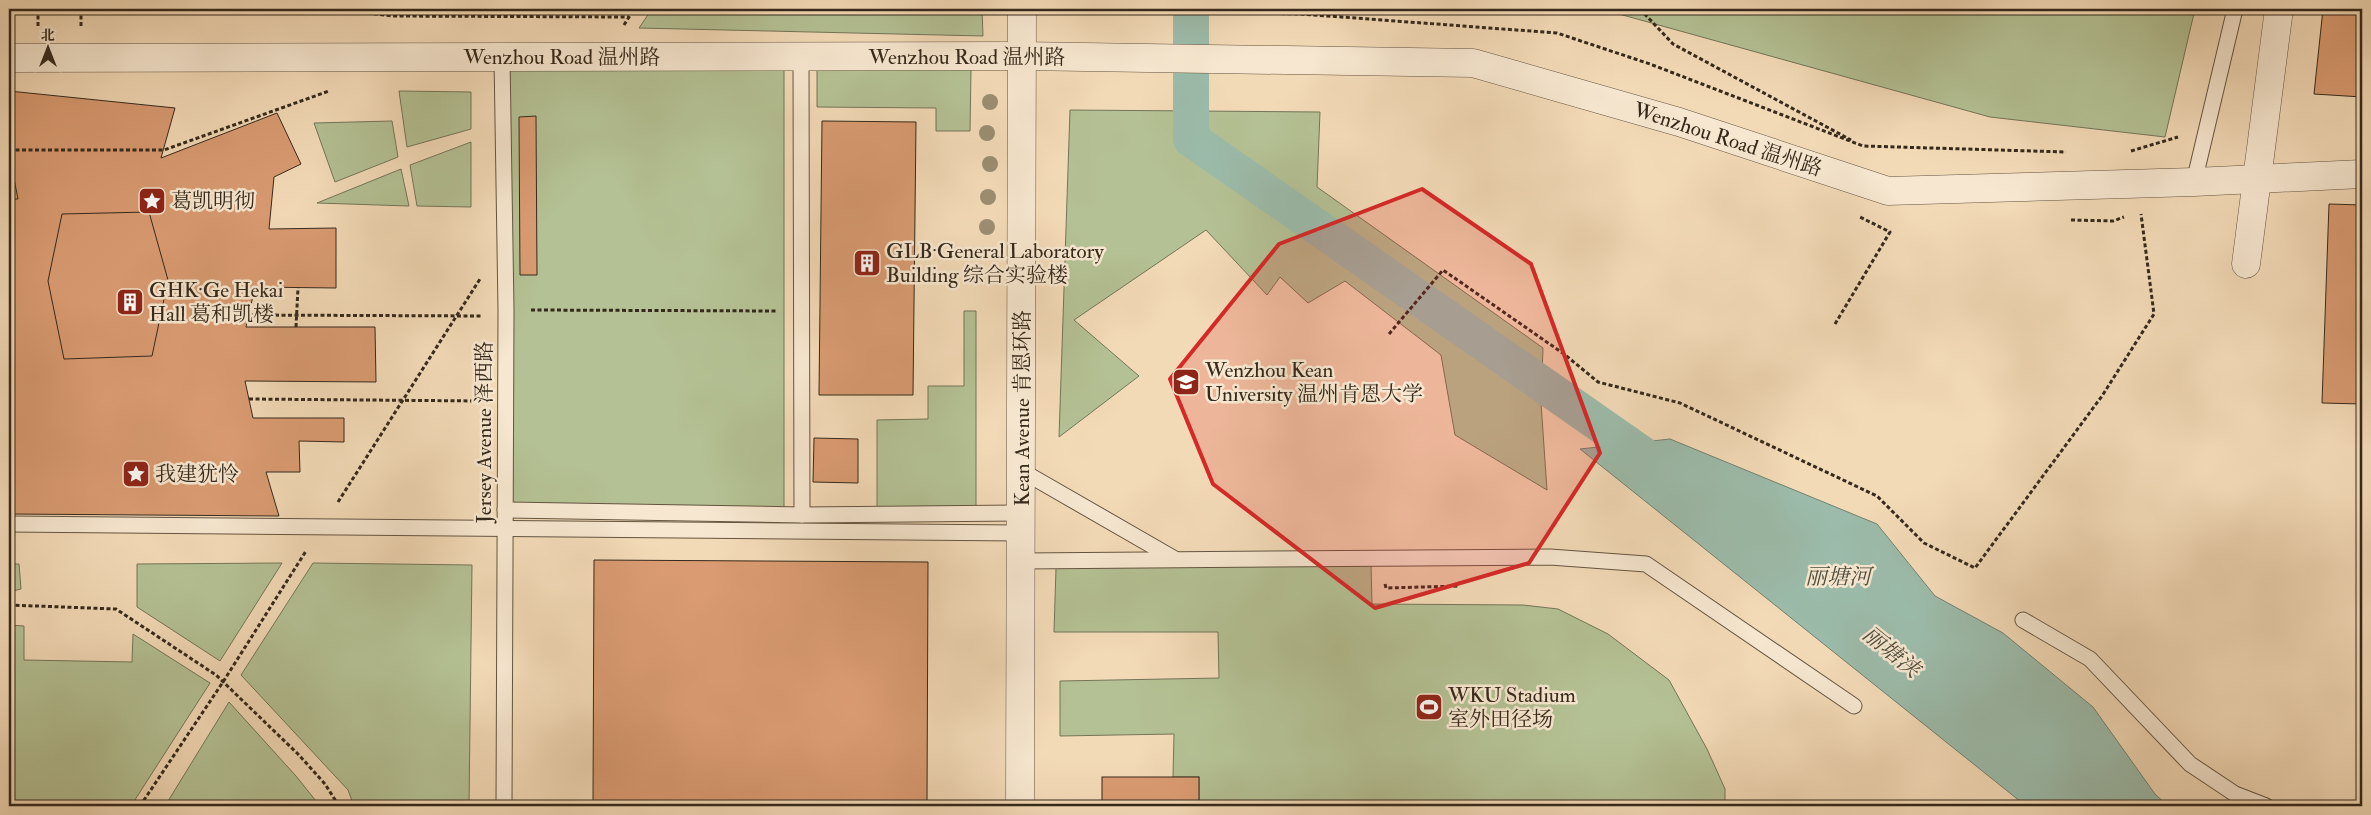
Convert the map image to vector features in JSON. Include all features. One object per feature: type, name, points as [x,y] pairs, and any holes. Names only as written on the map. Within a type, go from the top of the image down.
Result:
[{"type":"street","name":"Kean Avenue 肯恩环路","points":[[1020,806],[1022,9]]},
{"type":"street","points":[[2246,264],[2279,9]]},
{"type":"street","name":"Wenzhou Road 温州路","points":[[9,58],[1022,56],[1473,63],[1679,122],[1888,191],[2194,182],[2362,174]]},
{"type":"lane","points":[[2194,182],[2235,9]]},
{"type":"lane","name":"Jersey Avenue 泽西路","points":[[502,57],[506,313],[504,806]]},
{"type":"lane","points":[[801,57],[802,515]]},
{"type":"lane","points":[[1022,471],[1176,560]]},
{"type":"lane","points":[[505,510],[802,515],[1022,523]]},
{"type":"lane","points":[[9,524],[504,528],[1022,523]]},
{"type":"lane","points":[[1022,561],[1550,557],[1646,564],[1854,706]]},
{"type":"lane","points":[[2023,620],[2090,658],[2190,764],[2235,794],[2266,806]]},
{"type":"path","points":[[335,9],[392,16],[628,18]]},
{"type":"path","points":[[1073,9],[1265,13],[1557,33],[1623,54],[1863,146],[2074,152]]},
{"type":"path","points":[[1640,9],[1673,44],[1863,146]]},
{"type":"path","points":[[9,150],[164,150],[330,91]]},
{"type":"path","points":[[2122,153],[2207,128]]},
{"type":"path","points":[[1389,334],[1443,270],[1564,354],[1598,382],[1680,403],[1877,496],[1924,543],[1975,568],[2102,396],[2154,314],[2141,212]]},
{"type":"path","points":[[1835,324],[1890,232],[1853,214]]},
{"type":"path","points":[[140,806],[224,682],[402,400],[505,242]]},
{"type":"path","points":[[296,327],[298,288]]},
{"type":"path","points":[[249,315],[456,316],[506,313],[801,311]]},
{"type":"path","points":[[249,399],[505,402]]},
{"type":"path","points":[[9,606],[116,609],[224,682],[298,754],[325,784],[339,806]]},
{"type":"highlighted area","points":[[1422,189],[1531,264],[1600,453],[1529,563],[1375,608],[1213,484],[1170,379],[1279,244]]},
{"type":"shaded area","points":[[652,9],[982,9],[983,36],[639,28]]},
{"type":"shaded area","points":[[1601,9],[2195,9],[2165,137],[1990,117]]},
{"type":"shaded area","points":[[817,67],[971,69],[970,131],[936,131],[936,108],[817,107]]},
{"type":"shaded area","points":[[504,70],[784,70],[784,510],[505,510]]},
{"type":"shaded area","points":[[399,91],[471,92],[471,129],[407,147]]},
{"type":"shaded area","points":[[1070,110],[1320,112],[1317,187],[1543,348],[1541,403],[1547,490],[1455,435],[1441,355],[1345,281],[1308,303],[1280,277],[1267,295],[1206,230],[1074,320],[1139,376],[1059,437]]},
{"type":"shaded area","points":[[392,121],[398,157],[335,182],[314,123]]},
{"type":"shaded area","points":[[471,142],[471,207],[417,206],[410,165]]},
{"type":"shaded area","points":[[401,169],[409,206],[317,203]]},
{"type":"shaded area","points":[[964,311],[976,311],[976,510],[877,510],[877,420],[928,419],[928,386],[964,386]]},
{"type":"shaded area","points":[[282,563],[220,661],[137,607],[137,564]]},
{"type":"shaded area","points":[[313,563],[472,565],[469,806],[354,806],[348,790],[241,675]]},
{"type":"shaded area","points":[[9,564],[19,564],[21,589],[9,592]]},
{"type":"shaded area","name":"WKU Stadium 室外田径场","points":[[1371,565],[1372,604],[1523,605],[1558,609],[1608,634],[1669,680],[1707,749],[1725,789],[1725,806],[1199,806],[1199,777],[1173,777],[1174,734],[1060,736],[1060,681],[1219,678],[1218,632],[1054,632],[1056,568]]},
{"type":"shaded area","points":[[9,625],[24,626],[24,660],[132,662],[133,634],[210,683],[131,806],[9,806]]},
{"type":"shaded area","points":[[229,702],[296,776],[320,806],[165,806]]},
{"type":"water","name":"丽塘河","points":[[1670,439],[1877,524],[1935,596],[2003,633],[2093,707],[2155,794],[2168,806],[2026,806],[1580,449]]},
{"type":"building","points":[[2323,9],[2362,14],[2362,97],[2314,94]]},
{"type":"building","name":"GHK·Ge Hekai Hall 葛和凯楼","points":[[9,91],[175,108],[161,158],[277,113],[301,164],[274,177],[269,229],[336,228],[336,288],[255,287],[246,327],[375,327],[376,382],[245,381],[253,418],[344,418],[344,442],[299,441],[300,472],[266,472],[279,516],[9,514]]},
{"type":"building","points":[[536,116],[537,275],[520,275],[519,117]]},
{"type":"building","name":"GLB·General Laboratory Building 综合实验楼","points":[[822,121],[916,122],[913,395],[819,395]]},
{"type":"building","points":[[9,153],[18,199],[9,199]]},
{"type":"building","points":[[2329,204],[2362,205],[2362,404],[2322,403]]},
{"type":"building","points":[[149,212],[168,280],[152,356],[64,359],[48,281],[62,214]]},
{"type":"building","points":[[814,438],[858,439],[858,483],[813,482]]},
{"type":"building","points":[[594,560],[928,562],[927,806],[593,806]]},
{"type":"building","points":[[1102,777],[1199,777],[1199,806],[1102,806]]},
{"type":"waterway","points":[[1191,9],[1191,139],[1668,472]]},
{"type":"place","name":"葛凯明彻","points":[[152,201]]},
{"type":"place","name":"GLB·General Laboratory Building 综合实验楼","points":[[867,263]]},
{"type":"place","name":"GHK·Ge Hekai Hall 葛和凯楼","points":[[130,302]]},
{"type":"place","name":"Wenzhou Kean University 温州肯恩大学","points":[[1186,382]]},
{"type":"place","name":"我建犹怜","points":[[136,474]]},
{"type":"place","name":"WKU Stadium 室外田径场","points":[[1429,707]]},
{"type":"water label","name":"丽塘浃","points":[[1892,651]]}]
